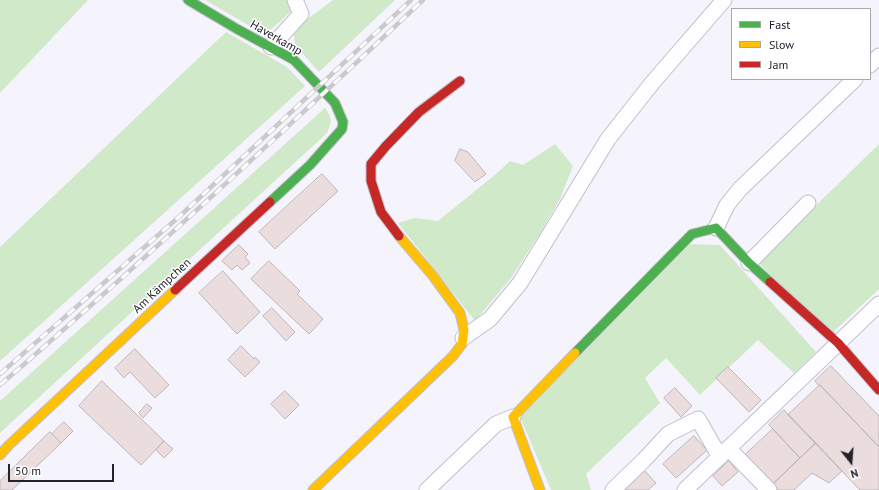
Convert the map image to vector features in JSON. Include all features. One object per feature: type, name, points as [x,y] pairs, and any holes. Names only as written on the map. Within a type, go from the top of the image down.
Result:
[{"type":"street","name":"Haverkamp","points":[[188,0],[294,60],[335,103],[343,122],[342,129],[339,134]]},
{"type":"street","points":[[271,47],[300,14],[295,0]]},
{"type":"street","points":[[463,338],[490,319],[520,283],[608,139],[653,82],[724,0]]},
{"type":"street","points":[[871,64],[879,56]]},
{"type":"street","points":[[716,228],[727,205],[740,189],[854,80]]},
{"type":"street","points":[[313,490],[453,356],[462,344],[464,330],[460,313],[433,276],[415,256],[382,212],[371,181],[371,164],[386,146],[419,112],[460,81]]},
{"type":"street","name":"Am Kämpchen","points":[[0,455],[310,165],[339,134]]},
{"type":"street","points":[[748,263],[808,203]]},
{"type":"street","points":[[716,228],[748,263],[838,343],[879,390]]},
{"type":"street","points":[[427,490],[496,424],[513,417],[692,234],[716,228]]},
{"type":"street","points":[[685,490],[879,304]]},
{"type":"street","points":[[513,417],[540,490]]},
{"type":"street","points":[[613,490],[668,434],[698,419],[724,452],[769,490]]},
{"type":"green space","points":[[0,0],[88,0],[0,93]]},
{"type":"green space","points":[[205,0],[304,0],[267,33],[262,33]]},
{"type":"green space","points":[[333,0],[395,0],[319,72],[295,46],[294,34],[306,20]]},
{"type":"green space","points":[[226,32],[287,67],[305,86],[0,361],[0,247]]},
{"type":"green space","points":[[325,108],[331,120],[327,133],[0,433],[0,401]]},
{"type":"green space","points":[[555,144],[573,166],[560,199],[511,278],[475,321],[398,223],[415,218],[438,221],[510,161],[523,165]]},
{"type":"green space","points":[[879,144],[879,289],[829,336],[758,262]]},
{"type":"green space","points":[[690,244],[720,245],[816,352],[794,373],[758,340],[700,395],[666,358],[645,378],[660,403],[586,474],[591,490],[551,490],[520,417]]},
{"type":"building","points":[[460,149],[468,152],[486,174],[475,182],[455,161]]},
{"type":"building","points":[[322,174],[338,191],[275,249],[259,232]]},
{"type":"building","points":[[239,245],[248,254],[245,257],[250,263],[242,270],[237,265],[232,270],[222,261]]},
{"type":"building","points":[[269,261],[300,291],[297,294],[323,319],[309,334],[251,279]]},
{"type":"building","points":[[223,271],[260,312],[237,334],[199,293]]},
{"type":"building","points":[[272,308],[295,332],[286,341],[263,316]]},
{"type":"building","points":[[241,346],[254,359],[255,357],[260,362],[245,377],[228,360]]},
{"type":"building","points":[[135,349],[169,385],[155,398],[130,372],[124,378],[115,368]]},
{"type":"building","points":[[831,366],[879,416],[879,447],[815,381]]},
{"type":"building","points":[[728,367],[761,400],[749,412],[716,378]]},
{"type":"building","points":[[102,381],[164,441],[141,465],[79,406]]},
{"type":"building","points":[[820,385],[879,447],[879,490],[860,490],[788,415]]},
{"type":"building","points":[[675,388],[692,406],[681,417],[664,398]]},
{"type":"building","points":[[285,391],[299,405],[285,419],[271,404]]},
{"type":"building","points":[[147,404],[152,408],[143,418],[139,413]]},
{"type":"building","points":[[784,410],[816,443],[800,458],[769,425]]},
{"type":"building","points":[[64,422],[73,431],[61,443],[52,434]]},
{"type":"building","points":[[773,429],[800,458],[772,485],[744,456]]},
{"type":"building","points":[[50,432],[61,443],[12,490],[0,490],[0,481]]},
{"type":"building","points":[[694,436],[707,450],[676,478],[663,464]]},
{"type":"building","points":[[164,441],[173,449],[164,458],[156,450]]},
{"type":"building","points":[[816,443],[842,471],[829,483],[812,473],[794,490],[776,490],[772,485]]},
{"type":"building","points":[[729,461],[738,472],[722,486],[713,476]]},
{"type":"building","points":[[644,470],[656,483],[648,490],[622,490]]},
{"type":"railway","points":[[0,374],[181,215],[411,0]]},
{"type":"railway","points":[[0,385],[108,291],[214,195],[423,0]]},
{"type":"traffic: fast","points":[[188,0],[294,60],[335,103],[343,122],[342,129],[310,165],[270,202]]},
{"type":"traffic: fast","points":[[575,353],[692,234],[716,228],[749,263],[770,282]]},
{"type":"traffic: slow","points":[[313,490],[453,356],[462,344],[464,330],[460,313],[433,276],[399,236]]},
{"type":"traffic: slow","points":[[0,455],[175,290]]},
{"type":"traffic: slow","points":[[540,490],[513,417],[575,353]]},
{"type":"traffic: jam","points":[[399,236],[381,212],[371,181],[371,164],[419,112],[460,81]]},
{"type":"traffic: jam","points":[[175,290],[270,202]]},
{"type":"traffic: jam","points":[[770,282],[838,343],[879,390]]}]
